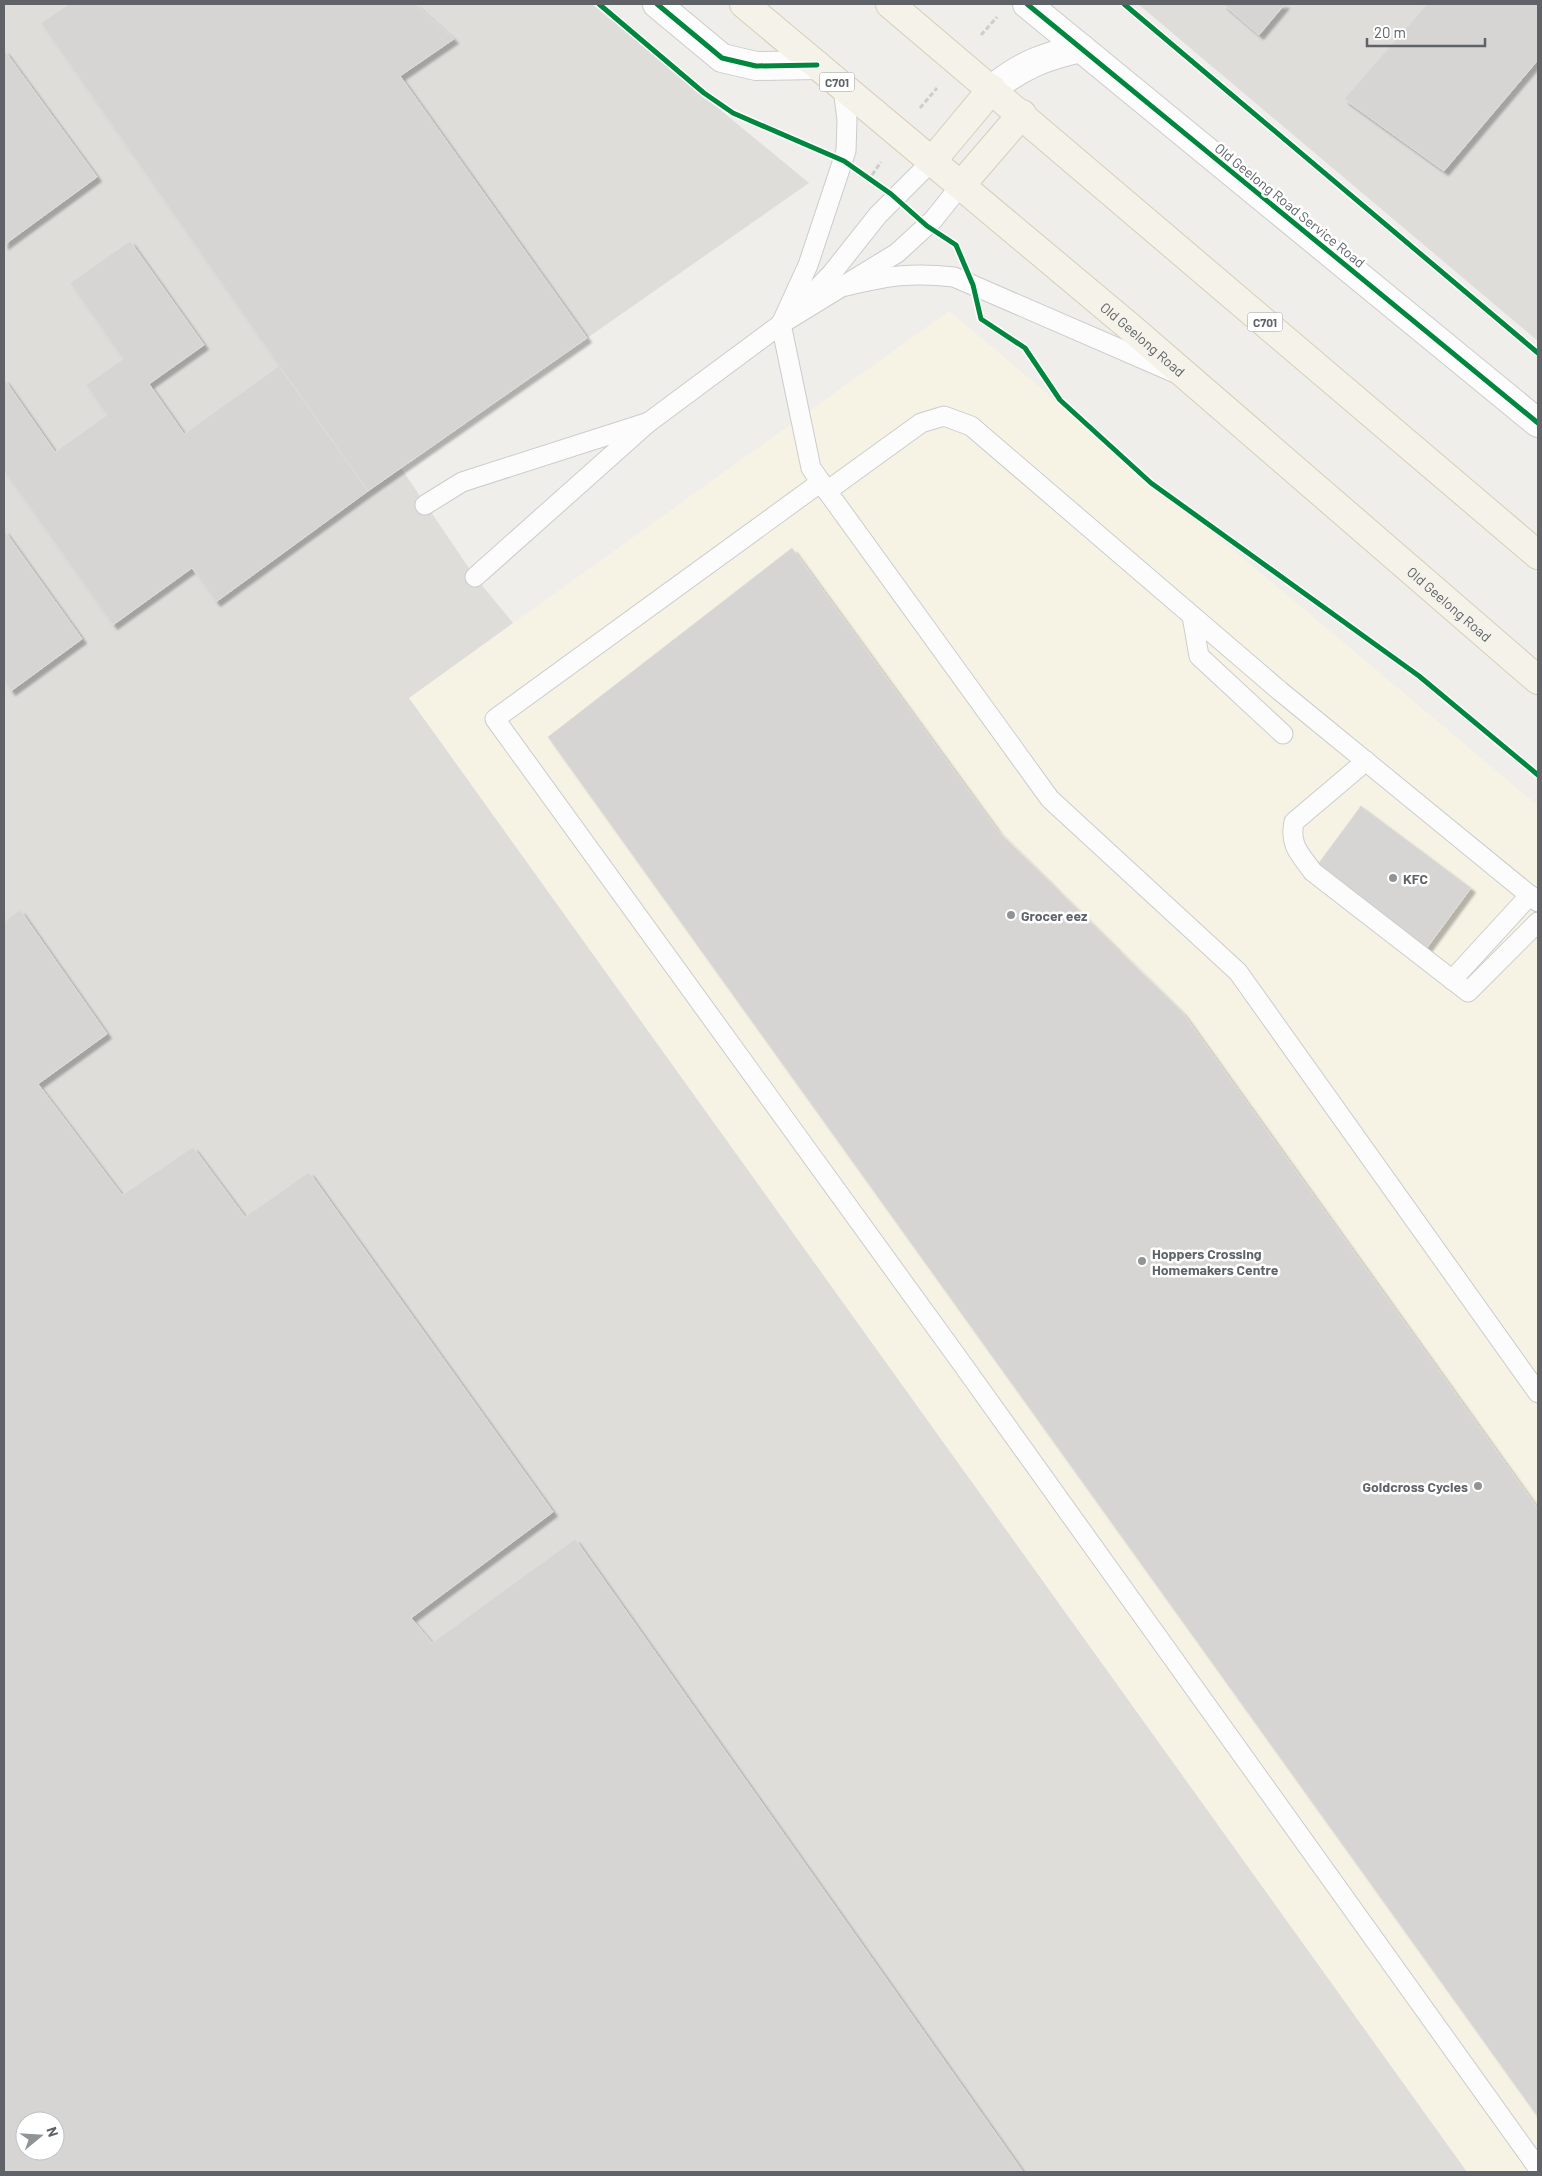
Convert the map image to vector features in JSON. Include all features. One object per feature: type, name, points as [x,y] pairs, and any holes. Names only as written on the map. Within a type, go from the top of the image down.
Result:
[{"type":"main road","name":"Old Geelong Road","points":[[744,4],[1124,321],[1538,680]]},
{"type":"main road","name":"C701","points":[[890,4],[992,88],[1538,555]]},
{"type":"main road","points":[[932,161],[992,88]]},
{"type":"main road","points":[[961,185],[1022,114]]},
{"type":"street","points":[[657,4],[722,58],[756,66],[817,65]]},
{"type":"street","name":"Old Geelong Road Service Road","points":[[1027,4],[1538,423]]},
{"type":"street","points":[[992,88],[1014,71],[1038,59],[1081,48]]},
{"type":"lane","points":[[842,86],[847,120],[844,161],[808,265],[781,324],[811,468],[1050,799],[1238,972],[1538,1393]]},
{"type":"lane","points":[[781,324],[832,273],[878,215],[932,161]]},
{"type":"lane","points":[[475,577],[649,422],[781,324],[846,286],[897,252],[933,220],[961,185]]},
{"type":"lane","points":[[846,286],[885,276],[921,274],[954,278],[1190,380]]},
{"type":"lane","points":[[1452,980],[1534,899],[1192,616],[971,426],[944,416],[921,422],[824,486],[495,719],[741,1056],[1107,1564],[1538,2168]]},
{"type":"lane","points":[[425,504],[462,482],[649,422]]},
{"type":"lane","points":[[1192,616],[1199,656],[1283,734]]},
{"type":"lane","points":[[1366,761],[1294,822],[1291,834],[1296,849],[1313,872],[1468,992],[1538,922]]},
{"type":"path","points":[[844,161],[895,197]]},
{"type":"shaded area","points":[[4,4],[592,4],[809,183],[401,468],[475,577],[513,623],[409,698],[1467,2172],[4,2172]]},
{"type":"shaded area","points":[[1138,4],[1538,4],[1538,341],[1411,234]]},
{"type":"shaded area","name":"Hoppers Crossing Homemakers Centre","points":[[949,311],[1538,806],[1538,2172],[1467,2172],[409,698]]},
{"type":"building","points":[[69,4],[415,4],[454,39],[400,76],[587,338],[368,491],[41,23]]},
{"type":"building","points":[[1223,4],[1285,4],[1259,35]]},
{"type":"building","points":[[1427,4],[1538,4],[1538,60],[1444,171],[1344,99]]},
{"type":"building","points":[[4,50],[97,177],[4,245]]},
{"type":"building","points":[[130,241],[204,345],[149,384],[184,434],[279,366],[368,491],[216,602],[192,568],[113,625],[4,471],[4,379],[55,452],[107,415],[86,385],[123,359],[70,283]]},
{"type":"building","points":[[4,530],[82,639],[11,691],[4,681]]},
{"type":"building","name":"Hoppers Crossing Homemakers Centre","points":[[792,548],[998,831],[1182,1012],[1538,1509],[1538,2117],[548,737]]},
{"type":"building","name":"KFC","points":[[1361,806],[1471,888],[1426,949],[1316,867]]},
{"type":"building","points":[[20,910],[107,1034],[38,1084],[122,1195],[193,1147],[245,1217],[309,1172],[553,1512],[411,1618],[432,1643],[575,1539],[1023,2172],[4,2172],[4,922]]},
{"type":"cycle path","points":[[599,4],[704,93],[733,113],[844,161],[891,194],[927,226],[956,245],[973,285],[981,319],[1025,348],[1060,400],[1151,483],[1419,676],[1538,775]]},
{"type":"cycle path","points":[[657,4],[722,58],[756,66],[817,65]]},
{"type":"cycle path","points":[[1027,4],[1538,423]]},
{"type":"cycle path","points":[[1124,4],[1538,353]]},
{"type":"place","name":"KFC","points":[[1393,878]]},
{"type":"place","name":"Grocer eez","points":[[1011,915]]},
{"type":"place","name":"Hoppers Crossing Homemakers Centre","points":[[1142,1261]]},
{"type":"place","name":"Goldcross Cycles","points":[[1478,1486]]}]
